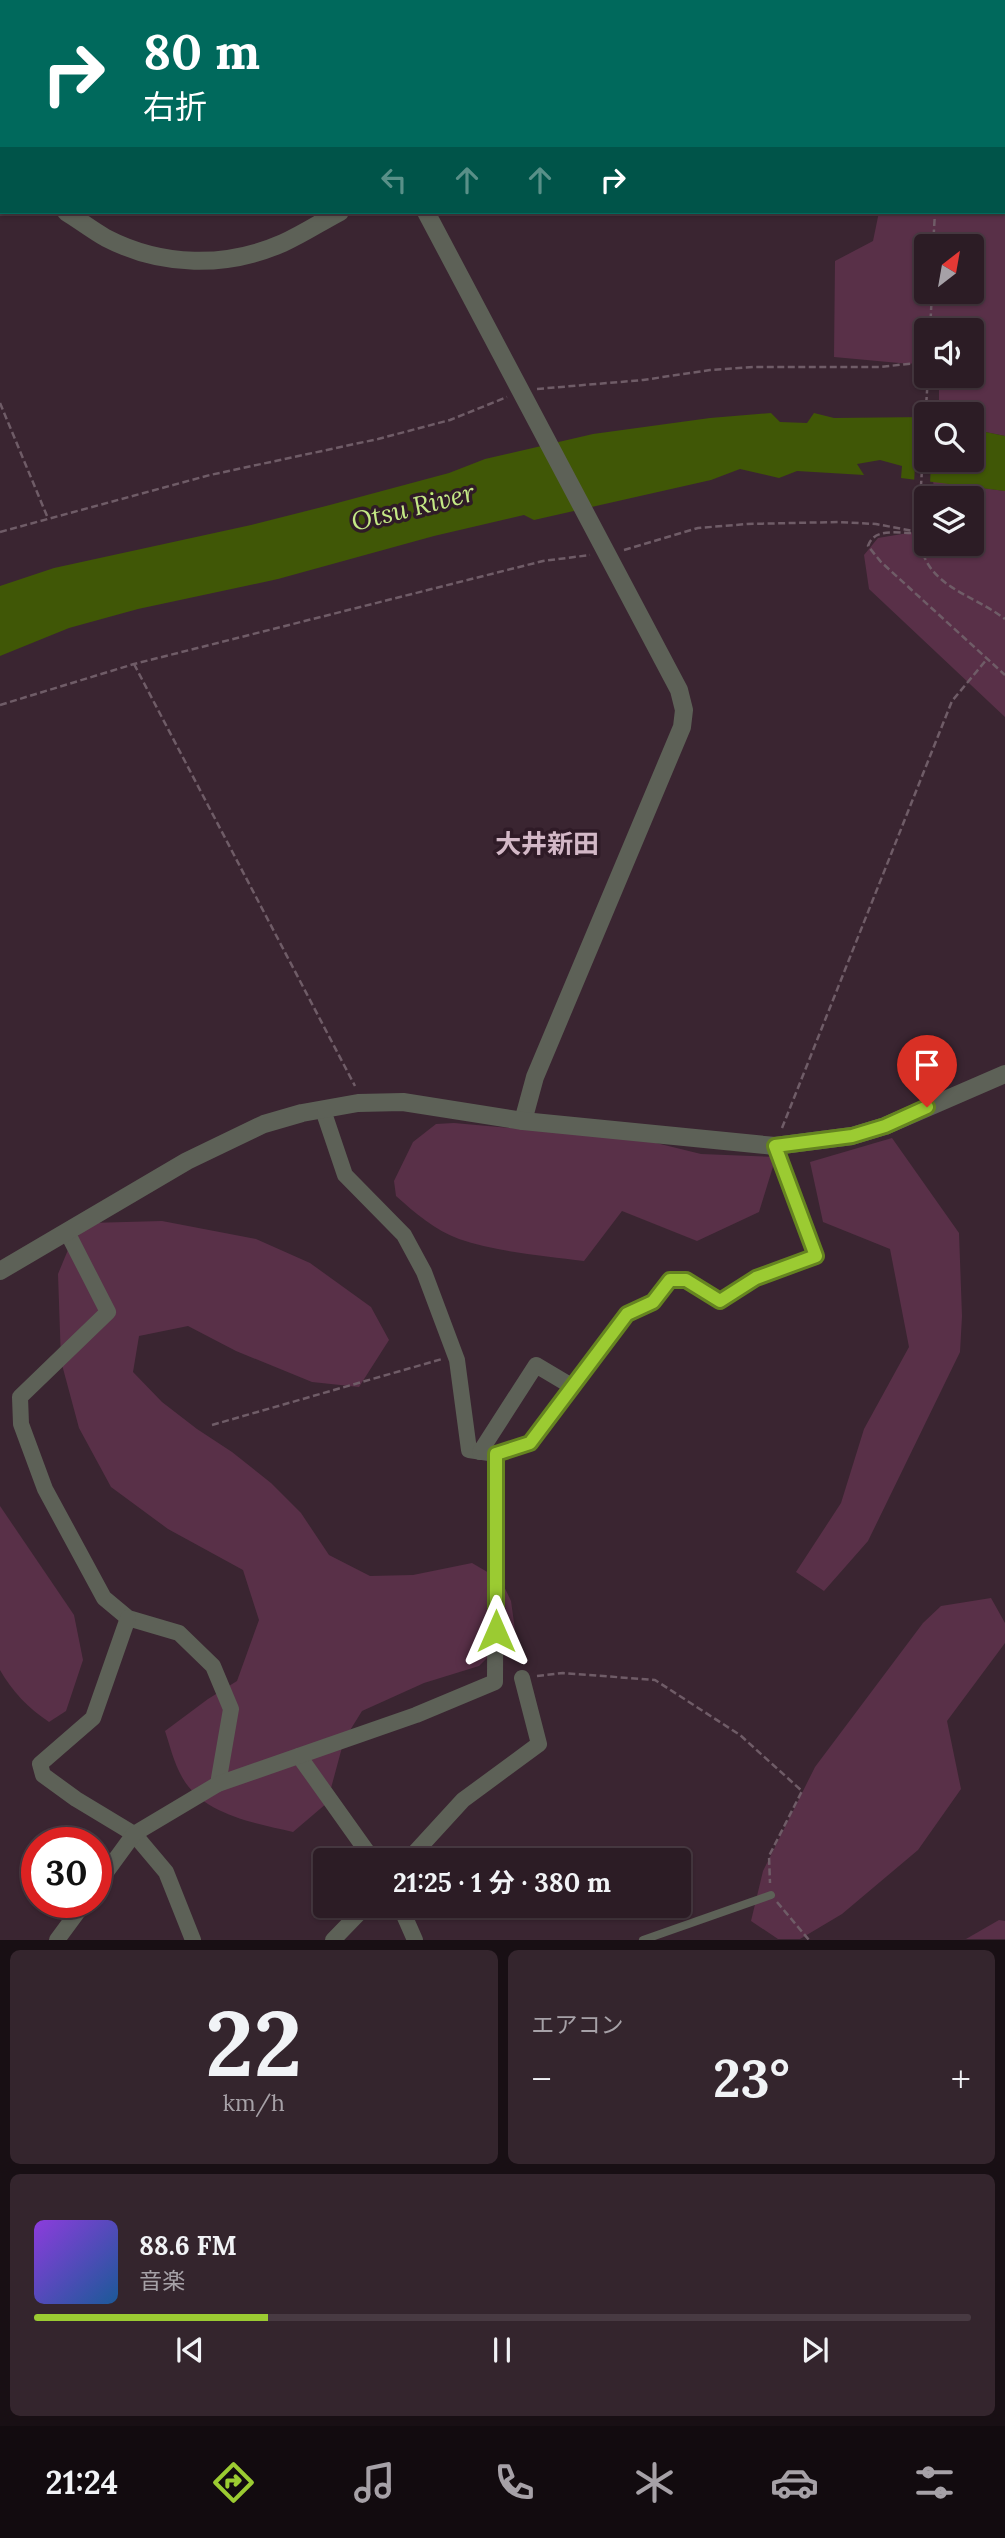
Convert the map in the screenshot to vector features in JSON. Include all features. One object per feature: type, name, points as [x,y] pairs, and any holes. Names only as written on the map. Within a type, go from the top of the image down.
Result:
[{"type":"street","points":[[68,214],[107,238],[140,251],[176,261],[217,261],[283,243],[336,214]]},
{"type":"street","points":[[427,214],[679,690],[684,710],[682,727],[535,1077],[523,1121]]},
{"type":"street","points":[[0,1271],[176,1168],[264,1124],[358,1103],[403,1102],[523,1121],[775,1146],[813,1143],[863,1133],[1005,1074]]},
{"type":"street","points":[[323,1110],[345,1175],[404,1235],[424,1272],[455,1355],[469,1450],[488,1453],[530,1443],[627,1314],[653,1302],[670,1280],[686,1280],[720,1301],[756,1278],[816,1256],[775,1146]]},
{"type":"street","points":[[67,1232],[108,1312],[20,1397],[21,1424],[45,1489],[104,1598],[128,1618],[179,1633],[213,1666],[231,1709],[218,1784]]},
{"type":"street","points":[[112,1864],[134,1834],[218,1784],[416,1716],[495,1682],[488,1453],[536,1365],[573,1387]]},
{"type":"street","points":[[128,1618],[93,1718],[40,1764],[43,1775],[134,1834],[166,1872],[193,1940]]},
{"type":"street","points":[[419,1848],[464,1800],[539,1744],[522,1678]]},
{"type":"street","points":[[299,1756],[364,1848]]},
{"type":"street","points":[[57,1940],[73,1918]]},
{"type":"street","points":[[333,1940],[354,1918]]},
{"type":"street","points":[[405,1918],[415,1940]]},
{"type":"lane","points":[[643,1940],[771,1895]]},
{"type":"path","points":[[934,234],[935,214]]},
{"type":"path","points":[[0,532],[210,475],[378,439],[450,420],[521,391],[643,380],[732,368],[840,365],[880,367],[914,363]]},
{"type":"path","points":[[921,486],[927,388]]},
{"type":"path","points":[[0,403],[48,517]]},
{"type":"path","points":[[0,705],[134,664],[543,561],[617,552],[698,528],[838,522],[876,524],[914,532]]},
{"type":"path","points":[[914,533],[877,534],[871,538],[868,546],[881,562],[1005,675]]},
{"type":"path","points":[[924,556],[934,576],[1005,619]]},
{"type":"path","points":[[775,1146],[952,701],[987,659]]},
{"type":"path","points":[[134,664],[357,1090],[358,1103]]},
{"type":"path","points":[[212,1425],[455,1355]]},
{"type":"path","points":[[522,1678],[562,1673],[655,1681],[740,1735],[802,1791],[769,1856],[771,1895],[809,1940]]},
{"type":"shaded area","points":[[879,214],[1005,214],[1005,436],[984,432],[984,402],[939,402],[939,388],[984,388],[984,318],[914,318],[914,363],[910,364],[834,357],[835,261],[873,241]]},
{"type":"shaded area","points":[[933,481],[969,486],[934,486]]},
{"type":"shaded area","points":[[984,488],[1005,491],[1005,717],[869,589],[864,555],[878,538],[914,532],[914,556],[984,556]]},
{"type":"shaded area","points":[[454,1123],[644,1140],[701,1154],[776,1157],[759,1212],[697,1241],[622,1211],[584,1261],[505,1250],[459,1239],[434,1226],[396,1196],[394,1181],[413,1142],[436,1124]]},
{"type":"shaded area","points":[[892,1138],[959,1233],[962,1316],[960,1352],[868,1541],[824,1591],[796,1572],[841,1503],[864,1429],[909,1347],[890,1249],[823,1222],[810,1162]]},
{"type":"shaded area","points":[[162,1221],[256,1239],[310,1263],[371,1307],[389,1340],[359,1387],[312,1382],[236,1351],[188,1326],[139,1336],[133,1372],[162,1402],[271,1483],[301,1513],[329,1555],[370,1576],[413,1575],[472,1563],[501,1580],[511,1601],[515,1630],[479,1666],[424,1683],[362,1711],[344,1740],[327,1803],[293,1832],[247,1821],[216,1809],[191,1790],[179,1772],[165,1731],[237,1681],[259,1620],[243,1570],[168,1529],[111,1487],[79,1428],[61,1361],[58,1274],[70,1245],[89,1223]]},
{"type":"shaded area","points":[[0,1506],[74,1615],[83,1660],[66,1711],[49,1722],[21,1699],[0,1670]]},
{"type":"shaded area","points":[[991,1598],[1005,1623],[1005,1643],[947,1721],[961,1789],[918,1850],[842,1914],[800,1939],[778,1939],[751,1921],[763,1871],[815,1767],[923,1623],[941,1606]]},
{"type":"shaded area","points":[[999,1920],[1005,1921],[1005,1939],[966,1939]]},
{"type":"water","name":"Otsu River","points":[[771,413],[780,422],[807,423],[814,413],[834,418],[914,417],[914,472],[984,472],[984,432],[1005,436],[1005,491],[984,488],[984,486],[901,478],[902,466],[880,460],[857,464],[864,475],[797,471],[779,478],[740,469],[711,480],[534,520],[524,515],[434,536],[278,579],[138,609],[69,628],[0,656],[0,586],[54,568],[326,506],[449,473],[485,459],[593,434],[710,418]]},
{"type":"pier","points":[[915,472],[930,472],[930,484],[914,483]]},
{"type":"district","name":"大井新田","points":[[547,844]]},
{"type":"route","points":[[496,1631],[496,1454],[530,1443],[627,1314],[653,1302],[670,1280],[686,1280],[720,1301],[756,1278],[816,1256],[775,1146],[852,1136],[885,1126],[927,1107]]}]
